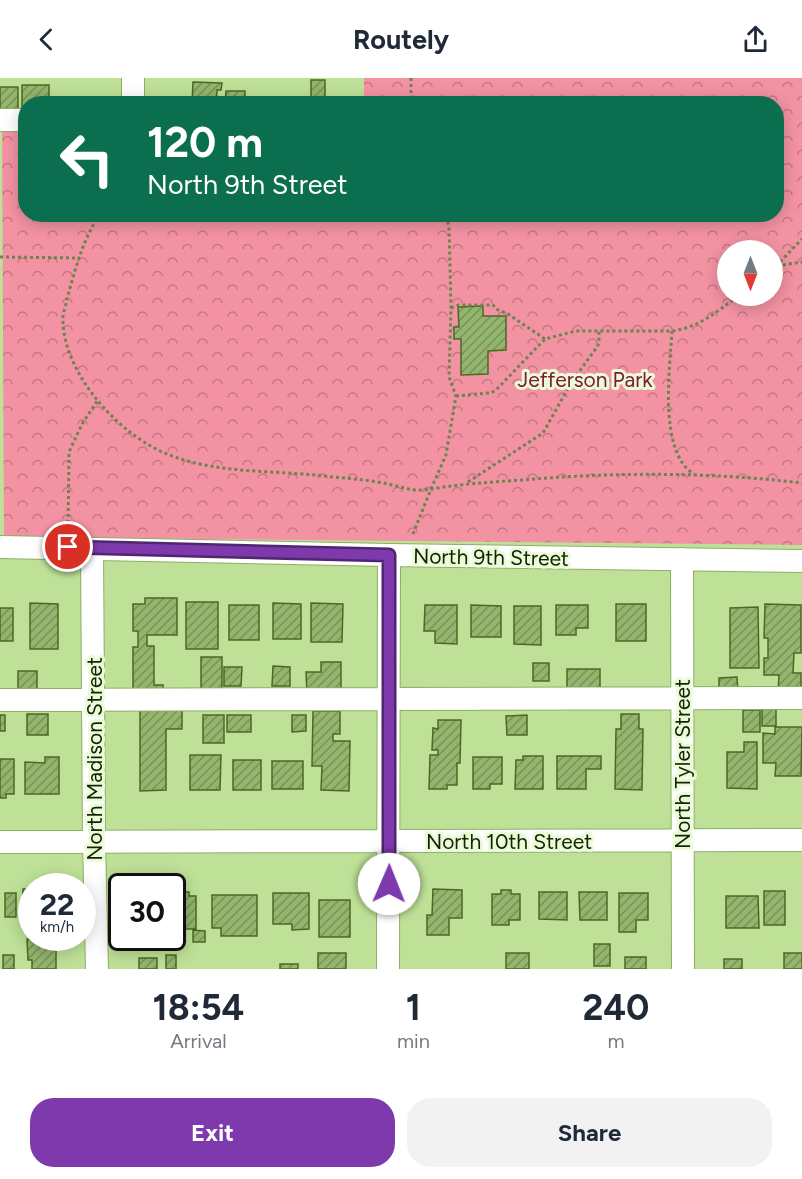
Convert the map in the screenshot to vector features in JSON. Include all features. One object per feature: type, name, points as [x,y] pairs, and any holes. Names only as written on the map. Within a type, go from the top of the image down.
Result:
[{"type":"street","points":[[133,78],[133,96]]},
{"type":"street","points":[[0,120],[18,120]]},
{"type":"street","name":"North 9th Street","points":[[0,547],[802,561]]},
{"type":"street","name":"North Madison Street","points":[[92,549],[93,842],[97,969]]},
{"type":"street","points":[[388,969],[389,555]]},
{"type":"street","name":"North Tyler Street","points":[[682,560],[682,969]]},
{"type":"street","points":[[0,700],[802,698]]},
{"type":"street","name":"North 10th Street","points":[[0,842],[802,840]]},
{"type":"path","points":[[411,78],[411,96]]},
{"type":"path","points":[[95,222],[80,258],[62,319],[67,350],[89,390],[121,425],[140,440],[167,454],[203,465],[379,482],[418,492],[466,483],[575,475],[736,476],[802,483]]},
{"type":"path","points":[[413,534],[446,455],[456,396],[449,377],[451,308],[448,222]]},
{"type":"path","points":[[783,259],[802,239]]},
{"type":"path","points":[[0,257],[80,258]]},
{"type":"path","points":[[783,266],[802,262]]},
{"type":"path","points":[[451,308],[459,305],[493,305],[545,339]]},
{"type":"path","points":[[456,396],[495,391],[545,339],[576,331],[687,329],[708,319],[725,306]]},
{"type":"path","points":[[466,483],[543,433],[571,383],[597,347],[599,331]]},
{"type":"path","points":[[672,331],[669,409],[673,441],[680,462],[695,475]]},
{"type":"path","points":[[68,529],[69,452],[82,424],[98,400]]},
{"type":"green space","name":"Jefferson Park","points":[[364,78],[802,78],[802,545],[4,537],[2,123],[18,123],[18,222],[784,222],[784,96],[364,96]]},
{"type":"building","points":[[311,80],[325,80],[325,96],[311,96]]},
{"type":"building","points":[[193,82],[222,83],[221,90],[217,90],[217,96],[192,96]]},
{"type":"building","points":[[22,85],[49,85],[49,96],[22,96]]},
{"type":"building","points":[[0,87],[18,87],[18,114],[0,114]]},
{"type":"building","points":[[226,91],[245,91],[245,96],[226,96]]},
{"type":"building","points":[[483,306],[483,316],[506,316],[506,350],[488,351],[488,374],[461,375],[461,339],[454,339],[454,327],[459,327],[458,307]]},
{"type":"building","points":[[145,598],[177,598],[177,635],[147,635],[147,646],[154,646],[154,685],[163,685],[163,694],[133,694],[133,647],[138,647],[138,631],[133,631],[133,604],[145,604]]},
{"type":"building","points":[[186,602],[218,602],[218,649],[186,649]]},
{"type":"building","points":[[30,603],[58,604],[58,649],[30,649]]},
{"type":"building","points":[[273,603],[301,604],[301,639],[273,639]]},
{"type":"building","points":[[311,603],[343,604],[342,642],[311,642]]},
{"type":"building","points":[[616,604],[646,604],[646,641],[616,641]]},
{"type":"building","points":[[765,604],[801,605],[801,653],[794,653],[793,673],[801,673],[801,692],[778,692],[779,675],[764,675],[764,658],[768,658],[768,638],[764,638]]},
{"type":"building","points":[[229,605],[259,605],[259,640],[229,640]]},
{"type":"building","points":[[425,605],[457,605],[457,644],[435,643],[435,631],[424,631]]},
{"type":"building","points":[[471,605],[501,606],[501,637],[471,637]]},
{"type":"building","points":[[556,605],[588,605],[588,628],[576,628],[576,635],[556,635]]},
{"type":"building","points":[[514,606],[541,606],[541,645],[514,644]]},
{"type":"building","points":[[758,607],[759,668],[730,668],[730,608]]},
{"type":"building","points":[[0,608],[13,608],[13,641],[0,641]]},
{"type":"building","points":[[201,657],[222,657],[222,692],[201,692]]},
{"type":"building","points":[[321,662],[341,662],[341,693],[307,693],[306,672],[321,672]]},
{"type":"building","points":[[533,663],[549,663],[549,681],[533,681]]},
{"type":"building","points":[[273,666],[290,667],[290,686],[272,686]]},
{"type":"building","points":[[224,667],[242,667],[241,686],[224,686]]},
{"type":"building","points":[[567,669],[600,669],[600,688],[567,688]]},
{"type":"building","points":[[18,671],[37,671],[37,689],[18,690]]},
{"type":"building","points":[[737,677],[738,693],[719,693],[719,678]]},
{"type":"building","points":[[140,709],[182,709],[182,729],[166,729],[166,790],[140,791]]},
{"type":"building","points":[[762,709],[776,709],[776,726],[762,726]]},
{"type":"building","points":[[743,710],[760,710],[760,732],[743,732]]},
{"type":"building","points":[[313,711],[340,711],[340,734],[333,734],[333,741],[350,741],[349,791],[321,790],[322,766],[312,766]]},
{"type":"building","points":[[27,714],[48,714],[48,735],[27,735]]},
{"type":"building","points":[[621,714],[639,714],[639,729],[643,729],[642,790],[615,789],[616,729],[621,729]]},
{"type":"building","points":[[0,715],[5,715],[5,731],[0,731]]},
{"type":"building","points":[[203,715],[224,715],[224,743],[203,743]]},
{"type":"building","points":[[227,715],[251,715],[251,732],[227,732]]},
{"type":"building","points":[[292,715],[306,715],[306,731],[292,732]]},
{"type":"building","points":[[527,715],[527,735],[507,735],[506,716]]},
{"type":"building","points":[[438,720],[461,720],[460,763],[457,763],[457,785],[447,785],[447,789],[429,789],[430,755],[438,755],[438,750],[432,750],[433,728],[438,729]]},
{"type":"building","points":[[775,727],[802,727],[801,776],[775,776],[776,763],[763,763],[763,733],[775,734]]},
{"type":"building","points":[[744,742],[757,742],[757,789],[727,788],[727,752],[744,752]]},
{"type":"building","points":[[190,755],[221,755],[220,790],[190,790]]},
{"type":"building","points":[[523,756],[543,756],[543,789],[515,789],[516,760],[523,760]]},
{"type":"building","points":[[557,756],[601,756],[601,769],[586,769],[586,789],[557,789]]},
{"type":"building","points":[[45,757],[59,757],[59,794],[25,794],[25,762],[45,763]]},
{"type":"building","points":[[473,757],[502,757],[502,784],[490,784],[490,789],[473,789]]},
{"type":"building","points":[[0,759],[14,759],[14,794],[6,794],[6,798],[0,798]]},
{"type":"building","points":[[233,760],[261,760],[261,790],[233,790]]},
{"type":"building","points":[[272,761],[303,761],[303,789],[272,789]]},
{"type":"building","points":[[433,889],[462,890],[462,918],[449,918],[449,935],[427,935],[427,915],[432,915]]},
{"type":"building","points":[[501,890],[511,890],[511,894],[520,894],[520,920],[509,920],[509,925],[492,925],[492,894],[501,894]]},
{"type":"building","points":[[764,891],[785,891],[785,925],[764,925]]},
{"type":"building","points":[[186,892],[189,892],[189,896],[196,896],[196,929],[186,929]]},
{"type":"building","points":[[539,892],[567,892],[567,920],[539,919]]},
{"type":"building","points":[[579,892],[607,892],[607,920],[580,920]]},
{"type":"building","points":[[5,893],[16,893],[16,917],[5,917]]},
{"type":"building","points":[[273,893],[309,893],[309,929],[292,930],[292,924],[273,924]]},
{"type":"building","points":[[619,893],[648,893],[648,920],[636,920],[636,932],[619,932]]},
{"type":"building","points":[[212,895],[257,895],[257,936],[221,936],[221,928],[212,928]]},
{"type":"building","points":[[726,896],[758,896],[759,928],[726,928]]},
{"type":"building","points":[[319,900],[350,900],[350,937],[319,937]]},
{"type":"building","points":[[193,930],[205,931],[205,942],[193,942]]},
{"type":"building","points":[[594,944],[610,944],[610,966],[594,966]]},
{"type":"building","points":[[28,951],[56,951],[56,969],[32,969],[32,960],[28,960]]},
{"type":"building","points":[[318,953],[346,953],[346,969],[318,969]]},
{"type":"building","points":[[506,953],[529,953],[529,969],[506,969]]},
{"type":"building","points":[[784,953],[802,953],[802,969],[784,969]]},
{"type":"building","points":[[3,955],[14,955],[14,969],[3,969]]},
{"type":"building","points":[[166,955],[176,955],[176,969],[166,969]]},
{"type":"building","points":[[625,957],[646,957],[646,969],[625,969]]},
{"type":"building","points":[[139,958],[157,958],[157,969],[139,969]]},
{"type":"building","points":[[724,959],[742,959],[742,969],[724,969]]},
{"type":"building","points":[[280,964],[298,964],[298,969],[280,969]]},
{"type":"route","points":[[68,547],[389,555],[389,884]]}]
